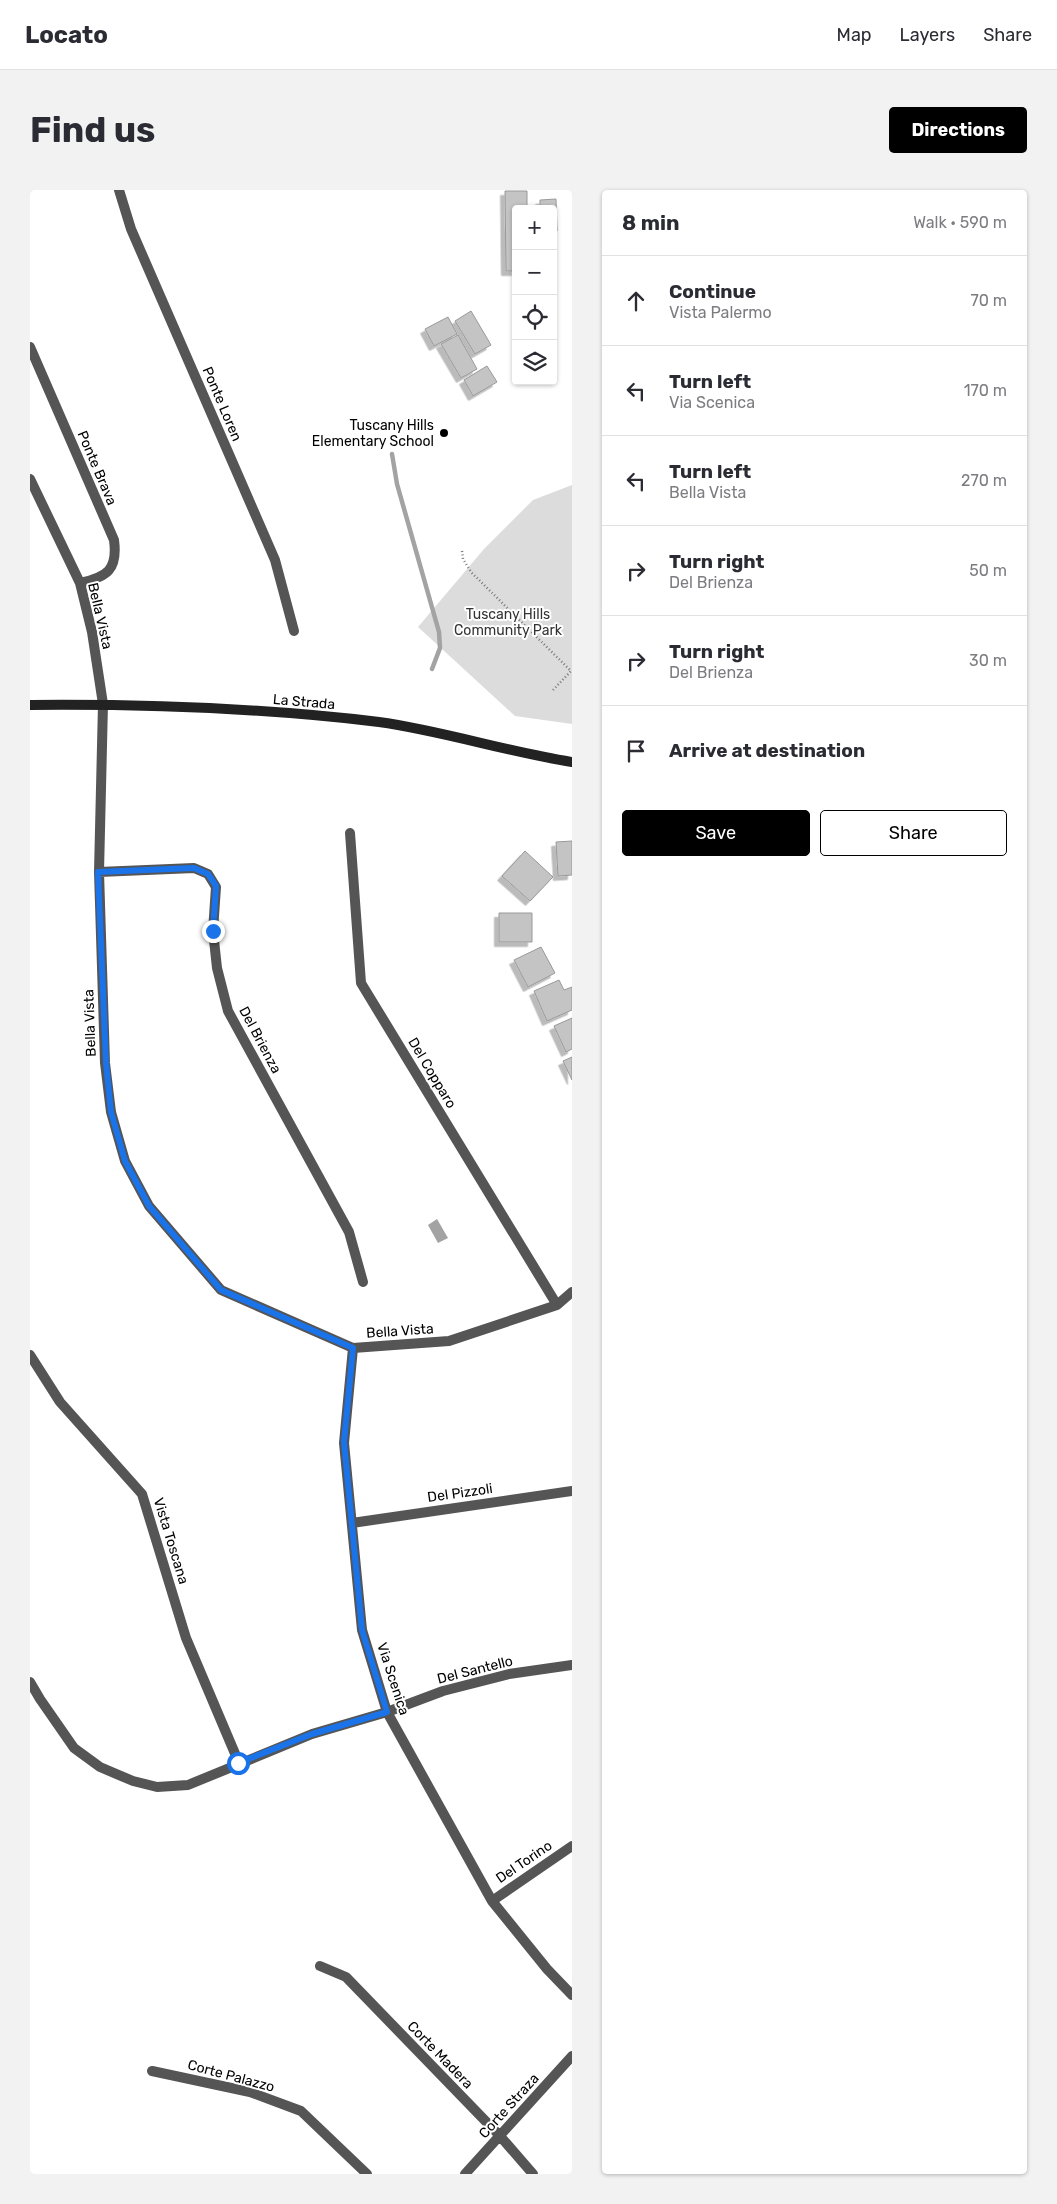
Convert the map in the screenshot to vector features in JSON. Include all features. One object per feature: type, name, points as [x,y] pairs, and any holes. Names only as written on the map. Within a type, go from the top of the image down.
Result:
[{"type":"street","name":"Ponte Loren","points":[[118,190],[132,229],[274,560],[294,631]]},
{"type":"street","name":"Ponte Brava","points":[[30,347],[114,540],[115,550],[109,571],[99,578],[80,582]]},
{"type":"street","name":"Bella Vista","points":[[30,479],[80,582],[92,632],[103,704],[98,872],[106,1063],[111,1112],[125,1161],[145,1198],[221,1290],[353,1348],[449,1341],[557,1305],[572,1292]]},
{"type":"street","name":"La Strada","points":[[30,705],[103,704],[253,712],[380,722],[572,762]]},
{"type":"street","name":"Del Copparo","points":[[350,834],[361,983],[557,1305]]},
{"type":"street","name":"Del Brienza","points":[[98,872],[194,868],[208,874],[216,886],[213,931],[217,968],[228,1011],[349,1232],[364,1282]]},
{"type":"street","name":"Via Scenica","points":[[353,1348],[344,1442],[362,1630],[387,1712],[492,1901],[547,1969],[572,1995]]},
{"type":"street","name":"Vista Toscana","points":[[30,1355],[60,1402],[142,1494],[186,1638],[238,1763]]},
{"type":"street","name":"Del Pizzoli","points":[[352,1523],[572,1491]]},
{"type":"street","name":"Del Santello","points":[[30,1682],[74,1748],[100,1767],[132,1781],[157,1787],[188,1785],[312,1734],[387,1712],[443,1691],[509,1674],[572,1665]]},
{"type":"street","name":"Del Torino","points":[[492,1901],[572,1846]]},
{"type":"street","name":"Corte Madera","points":[[320,1966],[346,1977],[500,2136],[533,2174]]},
{"type":"street","name":"Corte Straza","points":[[465,2174],[572,2056]]},
{"type":"street","name":"Corte Palazzo","points":[[152,2070],[250,2092],[301,2111],[367,2174]]},
{"type":"path","points":[[462,551],[463,559],[471,572],[571,670],[552,690]]},
{"type":"green space","name":"Tuscany Hills Community Park","points":[[572,485],[572,724],[515,716],[418,627],[484,549],[533,500]]},
{"type":"shaded area","points":[[437,1219],[448,1238],[438,1243],[428,1225]]},
{"type":"building","points":[[505,191],[527,191],[527,205],[512,205],[512,271],[506,271]]},
{"type":"building","points":[[556,199],[556,205],[540,205],[540,200]]},
{"type":"building","points":[[471,311],[491,345],[475,354],[455,321]]},
{"type":"building","points":[[448,317],[457,334],[434,346],[425,329]]},
{"type":"building","points":[[458,335],[477,369],[461,378],[441,344]]},
{"type":"building","points":[[487,366],[497,382],[473,396],[464,380]]},
{"type":"building","points":[[572,841],[572,875],[558,876],[556,842]]},
{"type":"building","points":[[525,851],[553,877],[530,901],[502,876]]},
{"type":"building","points":[[499,913],[532,913],[532,942],[499,942]]},
{"type":"building","points":[[541,947],[555,973],[528,987],[514,960]]},
{"type":"building","points":[[559,980],[564,990],[572,987],[572,1010],[547,1021],[534,991]]},
{"type":"building","points":[[572,1018],[572,1049],[566,1052],[554,1026]]},
{"type":"building","points":[[572,1057],[572,1080],[563,1061]]},
{"type":"waterway","points":[[392,454],[397,484],[439,632],[440,648],[432,669]]},
{"type":"place","name":"Tuscany Hills Elementary School","points":[[444,433]]},
{"type":"route","points":[[213,931],[216,886],[208,874],[194,868],[98,872],[106,1063],[111,1112],[125,1161],[149,1206],[221,1290],[353,1348],[344,1442],[362,1630],[387,1712],[312,1734],[238,1763]]}]
